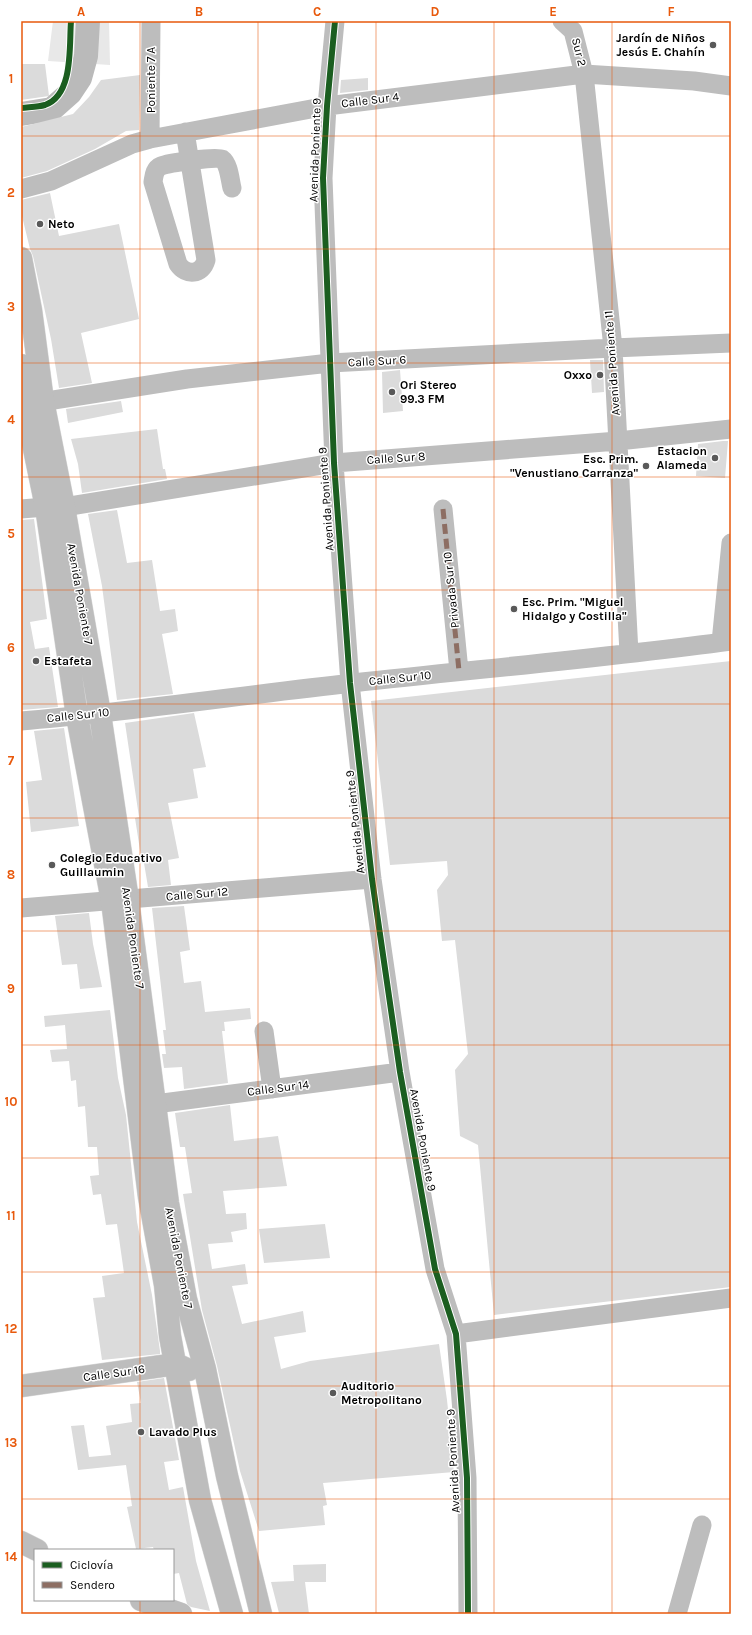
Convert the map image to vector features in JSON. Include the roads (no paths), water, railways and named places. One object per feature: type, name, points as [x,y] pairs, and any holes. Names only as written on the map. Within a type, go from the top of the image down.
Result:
[{"type":"main road","name":"Avenida Poniente 7","points":[[21,258],[31,310],[34,403]]},
{"type":"main road","name":"Avenida Poniente 7","points":[[21,365],[34,403],[100,714],[149,1197],[165,1285],[170,1336],[189,1362]]},
{"type":"main road","name":"Avenida Poniente 7","points":[[55,507],[77,716],[120,900],[155,1104],[176,1252],[186,1299],[189,1362],[200,1500],[232,1614]]},
{"type":"main road","name":"Calle Sur 16","points":[[21,1373],[189,1362]]},
{"type":"main road","name":"Calle Sur 16","points":[[21,1386],[189,1362]]},
{"type":"main road","points":[[189,1362],[214,1461],[226,1476],[261,1614]]},
{"type":"main road","points":[[21,1542],[35,1549]]},
{"type":"main road","points":[[144,1601],[181,1614]]},
{"type":"street","name":"Poniente 7 A","points":[[150,139],[151,21]]},
{"type":"street","name":"Avenida Poniente 9","points":[[335,21],[327,106],[323,178],[334,463],[350,683],[372,879],[400,1072],[435,1269],[456,1334],[467,1478],[468,1614]]},
{"type":"street","name":"Sur 2","points":[[567,26],[584,74]]},
{"type":"street","name":"Calle Sur 4","points":[[21,189],[51,181],[132,144],[150,139],[327,106],[584,74],[694,81],[731,86]]},
{"type":"street","name":"Avenida Poniente 11","points":[[584,74],[613,348],[629,653]]},
{"type":"street","points":[[185,132],[189,161],[206,260],[201,270],[188,272],[182,270],[178,264],[153,182],[154,173],[160,166],[189,161],[215,158],[221,159],[226,164],[232,188]]},
{"type":"street","name":"Calle Sur 6","points":[[34,403],[187,379],[330,363],[731,343]]},
{"type":"street","name":"Calle Sur 8","points":[[21,509],[55,507],[334,463],[618,441],[731,429]]},
{"type":"street","name":"Privada Sur 10","points":[[442,509],[458,671]]},
{"type":"street","points":[[726,641],[731,543]]},
{"type":"street","name":"Calle Sur 10","points":[[21,721],[100,714],[350,683],[726,641]]},
{"type":"street","name":"Calle Sur 12","points":[[21,908],[372,879]]},
{"type":"street","points":[[264,1031],[272,1089]]},
{"type":"street","name":"Calle Sur 14","points":[[155,1104],[400,1072]]},
{"type":"street","points":[[456,1334],[731,1298]]},
{"type":"street","points":[[677,1614],[702,1526]]},
{"type":"waterway","points":[[21,114],[52,109],[70,93],[80,78],[86,56],[88,21]]},
{"type":"place","name":"Jardín de Niños Jesús E. Chahín","points":[[713,45]]},
{"type":"place","name":"Neto","points":[[40,224]]},
{"type":"place","name":"Oxxo","points":[[600,375]]},
{"type":"place","name":"Ori Stereo 99.3 FM","points":[[392,392]]},
{"type":"place","name":"Estacion Alameda","points":[[715,458]]},
{"type":"place","name":"Esc. Prim. \"Venustiano Carranza\"","points":[[646,466]]},
{"type":"place","name":"Esc. Prim. \"Miguel Hidalgo y Costilla\"","points":[[514,609]]},
{"type":"place","name":"Estafeta","points":[[36,661]]},
{"type":"place","name":"Colegio Educativo Guillaumin","points":[[52,865]]},
{"type":"place","name":"Auditorio Metropolitano","points":[[333,1393]]},
{"type":"place","name":"Lavado Plus","points":[[141,1432]]}]
